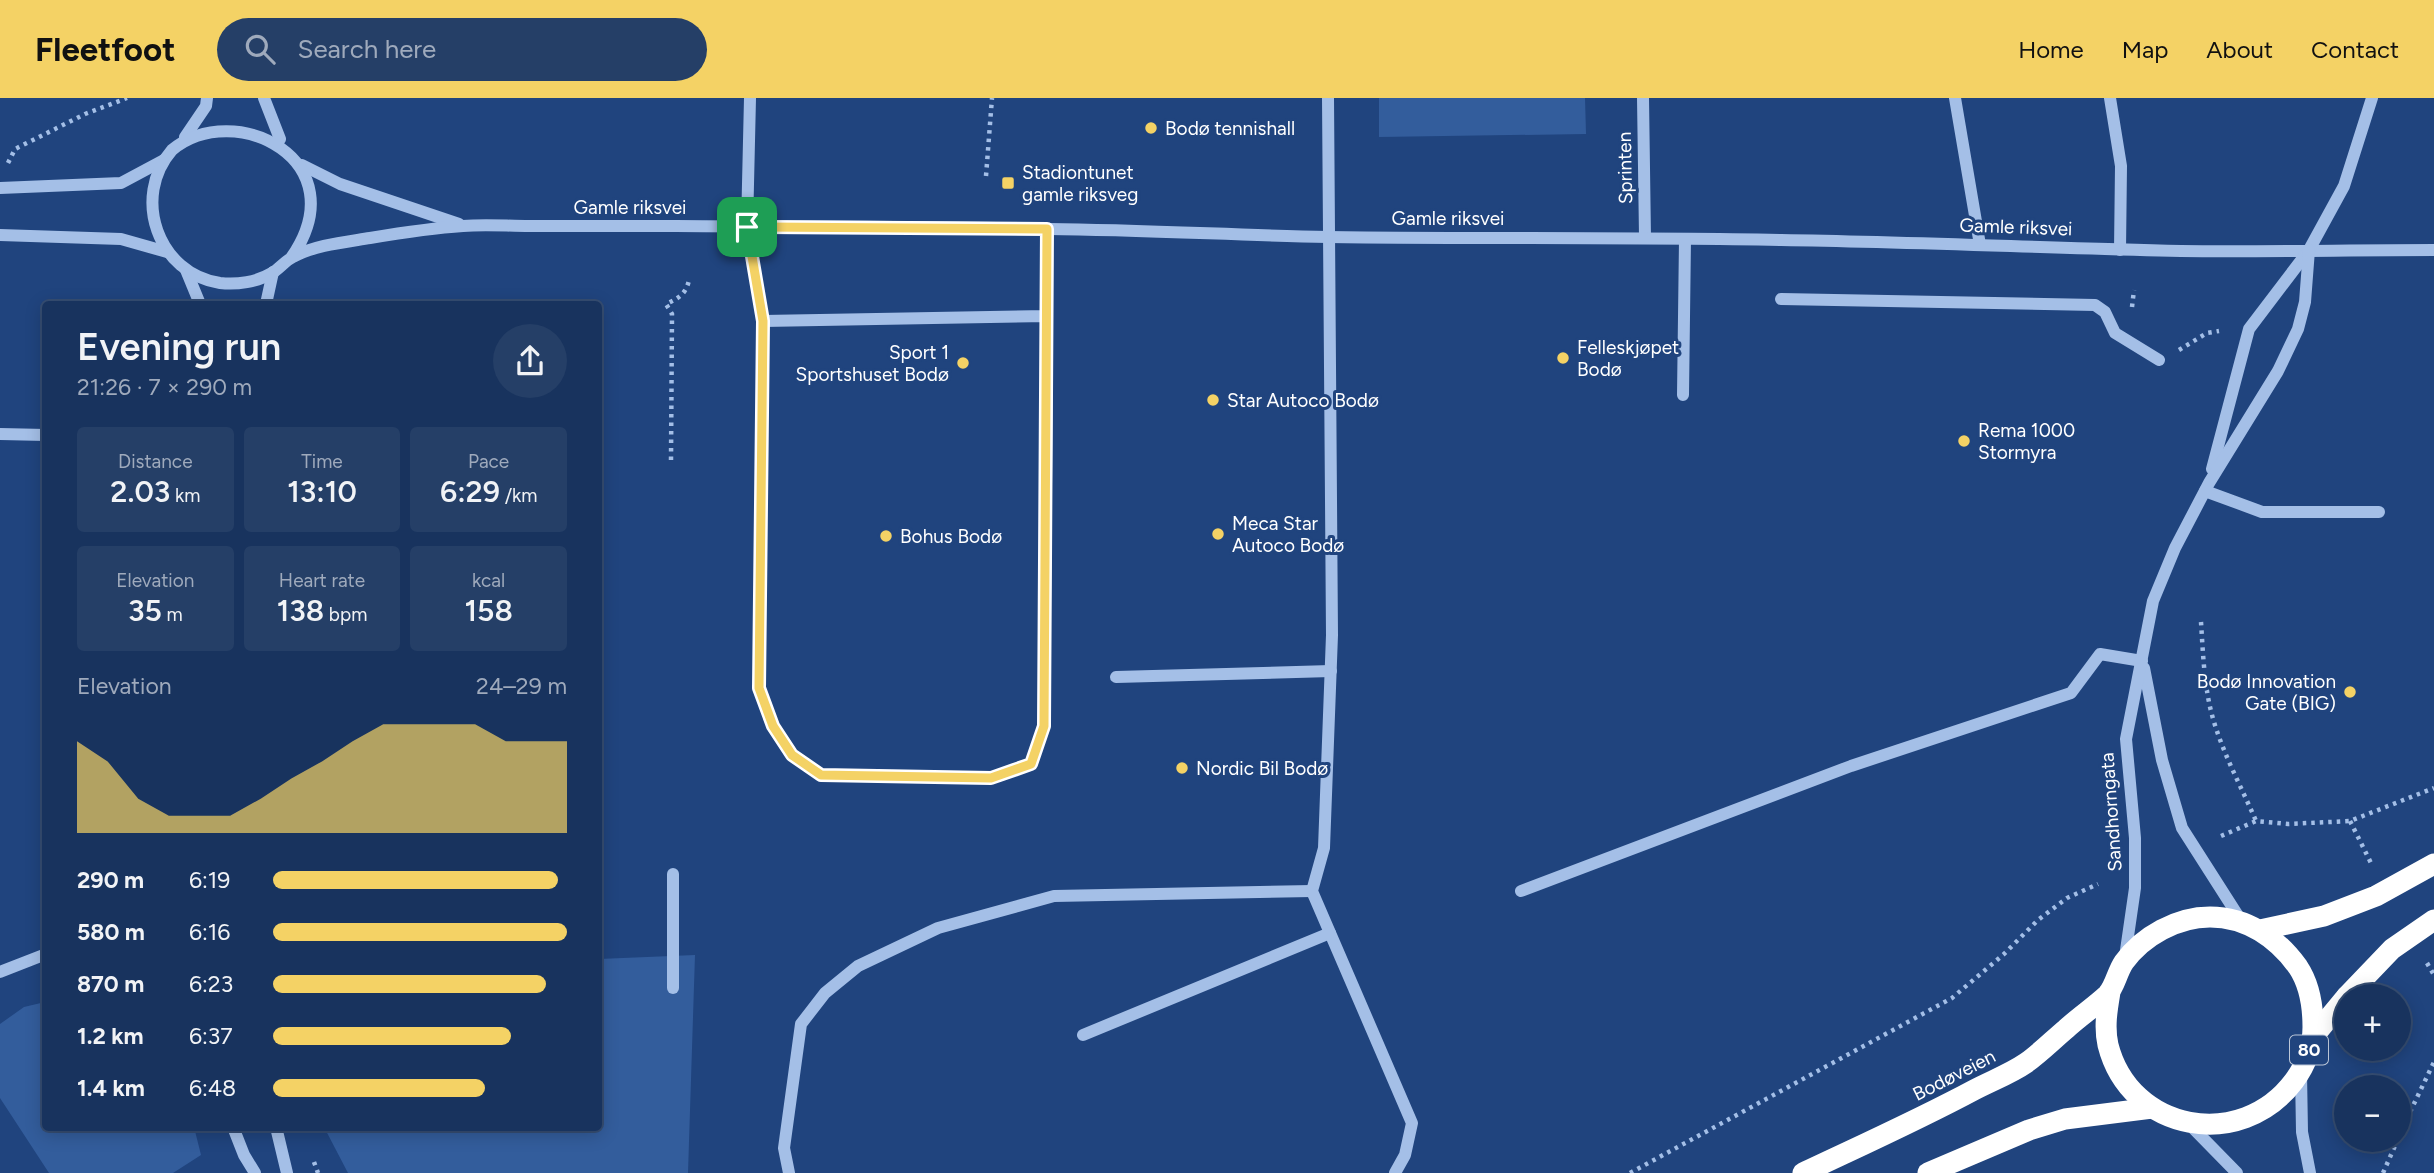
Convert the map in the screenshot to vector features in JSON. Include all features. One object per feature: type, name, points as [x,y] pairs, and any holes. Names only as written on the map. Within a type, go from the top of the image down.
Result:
[{"type":"highway","name":"Bodøveien","points":[[2251,926],[2285,948],[2303,975],[2313,1005],[2313,1037],[2301,1072],[2285,1093],[2265,1110],[2241,1121],[2215,1125],[2188,1123],[2152,1108],[2132,1090],[2117,1069],[2108,1044],[2106,1018],[2110,992],[2125,961],[2148,938],[2177,922],[2209,917],[2251,926],[2324,916],[2376,896],[2434,864]]},
{"type":"highway","name":"Bodøveien","points":[[2358,984],[2392,949],[2434,920]]},
{"type":"highway","name":"Bodøveien","points":[[1803,1173],[1944,1106],[2025,1063],[2110,992]]},
{"type":"highway","name":"Bodøveien","points":[[2313,1037],[2334,1012]]},
{"type":"highway","name":"Bodøveien","points":[[1928,1173],[1986,1147],[2065,1119],[2152,1108]]},
{"type":"street","points":[[184,138],[202,128],[243,124],[262,129],[280,139],[302,164],[310,183],[312,203],[309,223],[302,242],[290,258],[274,272],[257,280],[238,284],[202,278],[186,270],[167,252],[158,235],[152,216],[151,196],[155,177],[165,159],[184,138],[205,106],[207,98]]},
{"type":"street","points":[[264,98],[280,139]]},
{"type":"street","points":[[750,98],[747,227],[763,321],[759,688],[773,726],[792,755],[821,775],[991,778],[1031,764],[1044,726],[1047,229]]},
{"type":"street","points":[[1328,98],[1332,635],[1324,848],[1312,891],[1412,1123],[1405,1155],[1395,1173]]},
{"type":"street","name":"Sprinten","points":[[1643,98],[1645,237]]},
{"type":"street","points":[[1955,98],[1980,246]]},
{"type":"street","points":[[2110,98],[2121,166],[2120,250]]},
{"type":"street","name":"Sandhorngata","points":[[2207,487],[2249,329],[2309,250],[2344,186],[2372,98]]},
{"type":"street","points":[[0,188],[121,183],[165,159]]},
{"type":"street","name":"Gamle riksvei","points":[[302,164],[340,184],[463,226]]},
{"type":"street","name":"Gamle riksvei","points":[[290,258],[327,246],[463,226],[1047,229],[1328,237],[1645,237],[2120,250],[2434,250]]},
{"type":"street","points":[[0,235],[121,239],[167,252]]},
{"type":"street","points":[[1683,395],[1685,239]]},
{"type":"street","name":"Sandhorngata","points":[[2125,961],[2135,888],[2135,838],[2126,739],[2153,601],[2175,548],[2207,487],[2278,371],[2298,329],[2305,302],[2309,250]]},
{"type":"street","points":[[186,270],[199,301]]},
{"type":"street","points":[[267,301],[274,272]]},
{"type":"street","points":[[1781,299],[2095,306],[2105,312],[2115,333],[2160,360]]},
{"type":"street","points":[[763,321],[1047,316]]},
{"type":"street","points":[[0,434],[42,435]]},
{"type":"street","points":[[2207,487],[2262,512],[2379,512]]},
{"type":"street","points":[[1521,891],[1851,766],[2071,693],[2100,654],[2143,661]]},
{"type":"street","name":"Sandhorngata","points":[[2143,661],[2162,760],[2182,828],[2251,926]]},
{"type":"street","points":[[1116,677],[1331,671]]},
{"type":"street","points":[[673,874],[673,988]]},
{"type":"street","points":[[789,1173],[784,1148],[801,1024],[825,993],[858,966],[938,928],[1054,896],[1312,891]]},
{"type":"street","points":[[1083,1035],[1330,933]]},
{"type":"street","points":[[0,972],[42,956]]},
{"type":"street","points":[[2301,1072],[2302,1132],[2310,1173]]},
{"type":"street","points":[[2188,1123],[2237,1173]]},
{"type":"street","points":[[235,1131],[244,1155],[256,1173]]},
{"type":"street","points":[[277,1131],[287,1173]]},
{"type":"path","points":[[8,163],[15,149],[85,114],[127,98]]},
{"type":"path","points":[[986,176],[992,98]]},
{"type":"path","points":[[671,460],[672,314],[667,304],[680,298],[689,280]]},
{"type":"path","points":[[2160,360],[2207,333],[2219,331]]},
{"type":"path","points":[[2201,622],[2207,691],[2213,716],[2227,758],[2256,821]]},
{"type":"path","points":[[2221,836],[2256,821],[2288,824],[2350,821],[2434,788]]},
{"type":"path","points":[[2350,821],[2371,863]]},
{"type":"path","points":[[1630,1173],[1952,998],[2004,954],[2038,920],[2067,898],[2098,884]]},
{"type":"path","points":[[2427,963],[2434,975]]},
{"type":"path","points":[[2411,1110],[2434,1062]]},
{"type":"path","points":[[2383,1173],[2392,1152]]},
{"type":"shaded area","points":[[1379,98],[1585,98],[1586,134],[1379,137]]},
{"type":"shaded area","points":[[695,955],[688,1173],[348,1173],[326,1131],[602,1131],[602,959]]},
{"type":"shaded area","points":[[42,1003],[42,1131],[195,1131],[201,1155],[173,1173],[49,1173],[0,1098],[0,1024],[24,1007]]},
{"type":"place","name":"Bodø tennishall","points":[[1151,128]]},
{"type":"place","name":"Stadiontunet gamle riksveg","points":[[1008,183]]},
{"type":"place","name":"Felleskjøpet Bodø","points":[[1563,358]]},
{"type":"place","name":"Sport 1 Sportshuset Bodø","points":[[963,363]]},
{"type":"place","name":"Star Autoco Bodø","points":[[1213,400]]},
{"type":"place","name":"Rema 1000 Stormyra","points":[[1964,441]]},
{"type":"place","name":"Meca Star Autoco Bodø","points":[[1218,534]]},
{"type":"place","name":"Bohus Bodø","points":[[886,536]]},
{"type":"place","name":"Bodø Innovation Gate (BIG)","points":[[2350,692]]},
{"type":"place","name":"Nordic Bil Bodø","points":[[1182,768]]},
{"type":"route","points":[[747,227],[1047,229],[1044,726],[1031,764],[991,778],[821,775],[792,755],[773,726],[759,688],[763,321],[747,227]]}]
